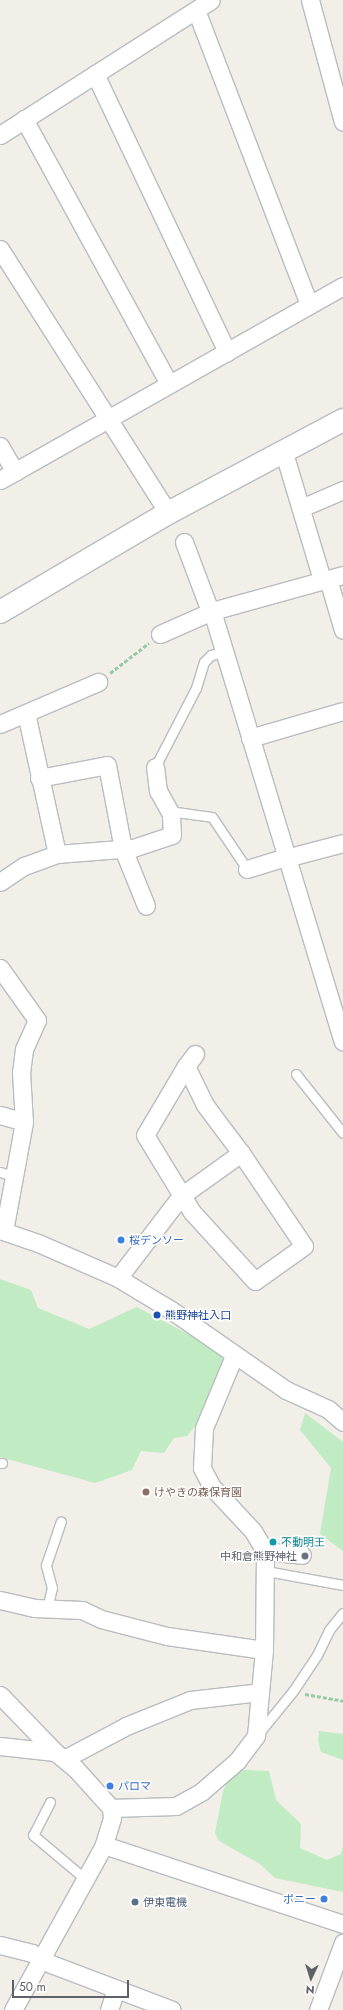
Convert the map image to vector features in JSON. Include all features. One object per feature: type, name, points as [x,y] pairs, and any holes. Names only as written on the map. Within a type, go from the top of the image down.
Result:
[{"type":"street","points":[[0,135],[211,0]]},
{"type":"street","points":[[310,0],[343,122]]},
{"type":"street","points":[[196,10],[309,305]]},
{"type":"street","points":[[95,74],[228,352]]},
{"type":"street","points":[[24,119],[169,384]]},
{"type":"street","points":[[0,249],[168,514]]},
{"type":"street","points":[[0,480],[343,286]]},
{"type":"street","points":[[0,612],[168,514],[343,420]]},
{"type":"street","points":[[0,446],[15,472]]},
{"type":"street","points":[[284,453],[301,508],[331,578],[343,630]]},
{"type":"street","points":[[301,508],[343,490]]},
{"type":"street","points":[[184,542],[211,611],[343,1042]]},
{"type":"street","points":[[160,634],[211,611],[331,578]]},
{"type":"street","points":[[0,724],[98,682]]},
{"type":"street","points":[[250,738],[343,711]]},
{"type":"street","points":[[26,713],[39,778],[57,854]]},
{"type":"street","points":[[39,778],[107,764],[123,849],[146,906]]},
{"type":"street","points":[[0,882],[24,866],[57,854],[123,849],[172,836],[169,811],[158,791],[154,767]]},
{"type":"street","points":[[247,869],[343,842]]},
{"type":"street","points":[[0,968],[37,1020],[24,1049],[21,1072],[24,1122],[6,1174],[2,1231],[38,1243],[118,1278],[171,1310],[234,1356],[286,1390],[328,1409],[343,1422]]},
{"type":"street","points":[[190,1060],[205,1105],[241,1153],[304,1246],[255,1281],[192,1212],[181,1196],[146,1135],[190,1060]]},
{"type":"street","points":[[0,1115],[24,1122]]},
{"type":"street","points":[[118,1278],[181,1196],[241,1153]]},
{"type":"street","points":[[111,1808],[176,1806],[201,1792],[237,1761],[256,1736],[264,1650],[266,1571],[265,1551],[253,1531],[212,1487],[202,1468],[204,1428],[234,1356]]},
{"type":"street","points":[[265,1551],[302,1555]]},
{"type":"street","points":[[0,1600],[47,1608],[82,1610],[101,1619],[167,1636],[264,1650]]},
{"type":"street","points":[[0,1746],[59,1756],[126,1726],[190,1700],[260,1692]]},
{"type":"street","points":[[0,1695],[111,1808],[112,1818],[104,1845],[84,1878],[13,2010]]},
{"type":"street","points":[[104,1845],[343,1924]]},
{"type":"street","points":[[318,2010],[343,1943]]},
{"type":"street","points":[[0,1945],[32,1953],[41,1959],[172,2010]]},
{"type":"street","points":[[108,2010],[116,1989]]},
{"type":"lane","points":[[154,767],[196,688],[204,662],[211,655],[224,652]]},
{"type":"lane","points":[[169,811],[212,817],[247,869]]},
{"type":"lane","points":[[296,1074],[343,1133]]},
{"type":"lane","points":[[47,1608],[52,1588],[46,1565],[61,1521]]},
{"type":"lane","points":[[266,1571],[343,1585]]},
{"type":"lane","points":[[256,1736],[293,1691],[317,1655],[329,1630],[343,1613]]},
{"type":"lane","points":[[50,1802],[33,1835],[84,1878]]},
{"type":"path","points":[[98,682],[160,634]]},
{"type":"path","points":[[293,1691],[343,1701]]},
{"type":"green space","points":[[0,1279],[31,1290],[38,1308],[89,1329],[137,1307],[212,1347],[226,1362],[200,1420],[187,1436],[174,1438],[164,1453],[141,1451],[132,1470],[95,1483],[0,1457]]},
{"type":"green space","points":[[305,1413],[343,1442],[343,1551],[320,1534],[331,1468],[300,1430]]},
{"type":"green space","points":[[319,1731],[343,1734],[343,1760],[321,1752],[318,1740]]},
{"type":"green space","points":[[244,1770],[269,1771],[276,1800],[301,1824],[300,1848],[327,1860],[341,1854],[343,1846],[343,1892],[275,1878],[260,1864],[219,1841],[215,1833],[223,1791],[230,1776]]},
{"type":"place","name":"桜デンソー","points":[[121,1240]]},
{"type":"place","name":"熊野神社入口","points":[[157,1315]]},
{"type":"place","name":"けやきの森保育園","points":[[146,1492]]},
{"type":"place","name":"不動明王","points":[[273,1542]]},
{"type":"place","name":"中和倉熊野神社","points":[[305,1556]]},
{"type":"place","name":"パロマ","points":[[110,1786]]},
{"type":"place","name":"ポニー","points":[[324,1899]]},
{"type":"place","name":"伊東電機","points":[[135,1902]]}]
